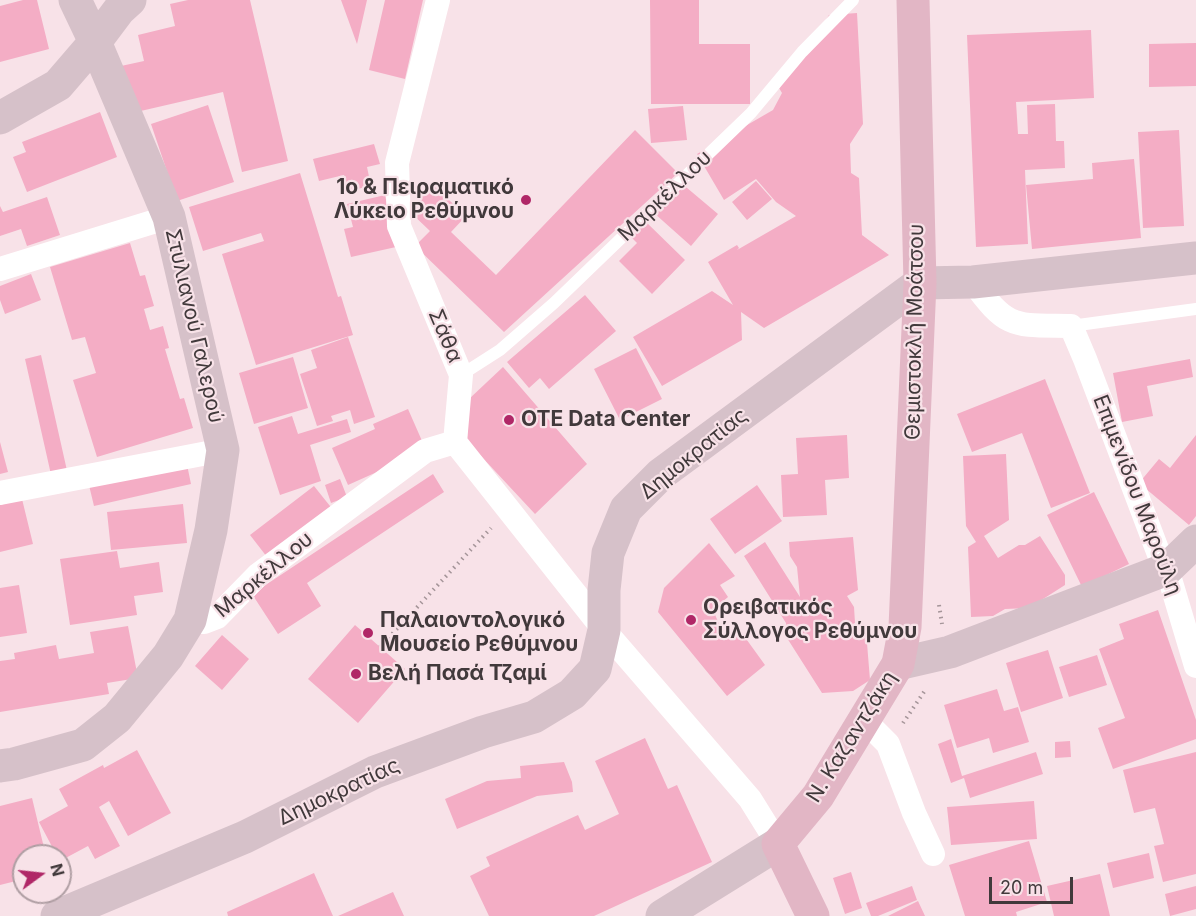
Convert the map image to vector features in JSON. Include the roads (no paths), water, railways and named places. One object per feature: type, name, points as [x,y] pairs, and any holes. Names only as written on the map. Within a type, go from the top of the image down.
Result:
[{"type":"main road","name":"Θεμιστοκλή Μοάτσου","points":[[898,664],[905,627],[920,284],[913,0]]},
{"type":"main road","name":"Ν. Καζαντζάκη","points":[[778,844],[818,796],[898,664]]},
{"type":"main road","points":[[778,844],[813,916]]},
{"type":"street","name":"Στυλιανού Γαλερού","points":[[75,0],[169,217],[223,450],[211,530],[190,620]]},
{"type":"street","points":[[0,118],[58,85],[119,10],[130,0]]},
{"type":"street","name":"Σάθα","points":[[438,0],[397,163],[399,226],[461,375],[455,442]]},
{"type":"street","points":[[0,269],[169,217]]},
{"type":"street","points":[[920,284],[973,282],[1196,258]]},
{"type":"street","points":[[973,282],[992,308],[1007,320],[1027,325],[1071,326]]},
{"type":"street","name":"Δημοκρατίας","points":[[57,916],[245,837],[375,772],[483,732],[534,717],[572,694],[595,669],[604,630],[604,590],[608,553],[626,509],[661,474],[920,284]]},
{"type":"street","name":"Επιμενίδου Μαρούλη","points":[[1071,326],[1160,557],[1167,569],[1196,666]]},
{"type":"street","points":[[455,442],[604,630],[750,799],[778,844]]},
{"type":"street","name":"Μαρκέλλου","points":[[0,766],[82,745],[117,718],[168,656],[190,620],[204,622],[217,616],[258,574],[416,458],[425,452],[455,442]]},
{"type":"street","points":[[0,493],[223,450]]},
{"type":"street","name":"Ν. Καζαντζάκη","points":[[898,664],[950,652],[1167,569],[1196,541]]},
{"type":"street","points":[[864,720],[888,744],[914,813],[933,854]]},
{"type":"street","name":"Ν. Καζαντζάκη","points":[[662,916],[778,844]]},
{"type":"lane","name":"Μαρκέλλου","points":[[461,375],[500,350],[554,303],[751,113],[802,52],[853,0]]},
{"type":"lane","points":[[1071,326],[1196,309]]},
{"type":"place","name":"1ο & Πειραματικό Λύκειο Ρεθύμνου","points":[[526,200]]},
{"type":"place","name":"OTE Data Center","points":[[509,420]]},
{"type":"place","name":"Ορειβατικός Σύλλογος Ρεθύμνου","points":[[691,620]]},
{"type":"place","name":"Παλαιοντολογικό Μουσείο Ρεθύμνου","points":[[368,633]]},
{"type":"place","name":"Βελή Πασά Τζαμί","points":[[356,674]]}]
